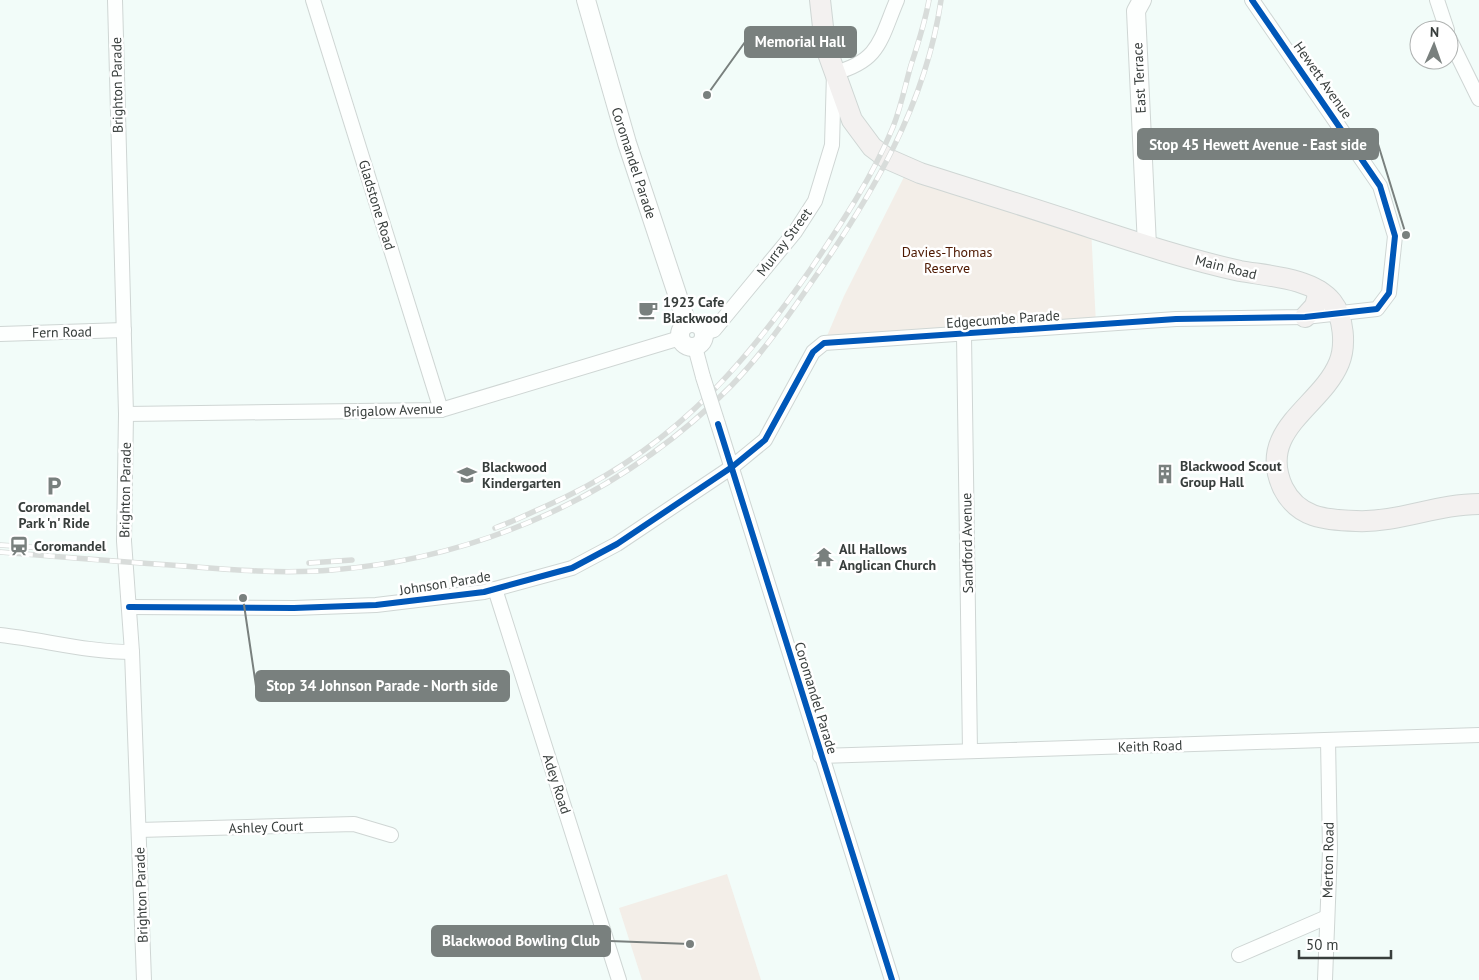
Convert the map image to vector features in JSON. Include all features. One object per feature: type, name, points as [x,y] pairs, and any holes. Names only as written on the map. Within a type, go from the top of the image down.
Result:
[{"type":"main road","name":"Main Road","points":[[820,0],[824,45],[852,120],[870,145],[888,159],[920,173],[1147,246],[1223,267],[1302,284],[1319,291],[1333,303],[1340,315]]},
{"type":"main road","points":[[1305,317],[1316,306],[1319,291]]},
{"type":"main road","points":[[1340,315],[1344,326],[1339,363],[1322,388],[1295,418],[1280,443],[1277,458],[1278,477],[1290,502],[1311,516],[1370,522],[1463,504],[1479,504]]},
{"type":"street","name":"Brighton Parade","points":[[115,0],[126,414],[124,541],[132,652],[144,980]]},
{"type":"street","name":"Gladstone Road","points":[[313,0],[441,410]]},
{"type":"street","name":"Coromandel Parade","points":[[586,0],[622,126],[704,377],[820,756],[892,980]]},
{"type":"street","points":[[834,73],[852,68],[876,50],[897,0]]},
{"type":"street","name":"Hewett Avenue","points":[[1252,0],[1380,186],[1395,236],[1389,293],[1377,309],[1340,315]]},
{"type":"street","points":[[1438,0],[1444,20]]},
{"type":"street","name":"East Terrace","points":[[1138,4],[1147,246]]},
{"type":"street","points":[[1459,58],[1479,99]]},
{"type":"street","name":"Murray Street","points":[[691,336],[714,330],[795,232],[815,201],[832,145],[834,73]]},
{"type":"street","name":"Edgecumbe Parade","points":[[732,467],[765,440],[813,352],[824,343],[964,335],[1176,319],[1340,315]]},
{"type":"street","name":"Fern Road","points":[[0,334],[124,330]]},
{"type":"street","name":"Sandford Avenue","points":[[964,335],[970,751]]},
{"type":"street","name":"Brigalow Avenue","points":[[126,414],[441,410],[691,336]]},
{"type":"street","name":"Johnson Parade","points":[[129,607],[294,608],[376,606],[495,589],[572,568],[617,544],[732,467]]},
{"type":"street","name":"Adey Road","points":[[495,589],[619,980]]},
{"type":"street","points":[[0,635],[36,639],[75,648],[132,652]]},
{"type":"street","name":"Keith Road","points":[[820,756],[1479,735]]},
{"type":"street","name":"Merton Road","points":[[1325,980],[1330,850],[1328,740]]},
{"type":"street","name":"Ashley Court","points":[[139,830],[354,824],[391,835]]},
{"type":"street","points":[[1238,954],[1327,917]]},
{"type":"green space","name":"Davies-Thomas Reserve","points":[[908,169],[1091,228],[1096,324],[824,343],[844,296]]},
{"type":"green space","points":[[727,874],[761,980],[642,980],[619,908]]},
{"type":"railway","points":[[495,528],[514,521],[587,486],[626,463],[662,437],[695,409],[754,345],[810,270],[866,183],[876,164],[898,112],[929,0]]},
{"type":"railway","points":[[0,552],[239,570],[277,572],[332,570],[388,563],[443,551],[497,535],[549,514],[599,488],[646,458],[691,423],[743,373],[793,309],[855,217],[893,149],[923,76],[934,39],[941,0]]},
{"type":"railway","points":[[0,545],[70,550]]},
{"type":"railway","points":[[309,563],[352,560]]},
{"type":"cycle path","points":[[129,607],[294,608],[376,605],[484,592],[572,568],[617,544],[732,467],[765,440],[813,352],[824,343],[1176,319],[1305,317],[1377,309],[1389,293],[1395,236],[1380,186],[1252,0]]},
{"type":"cycle path","points":[[718,424],[892,980]]},
{"type":"place","name":"Memorial Hall","points":[[707,95]]},
{"type":"place","name":"Stop 45 Hewett Avenue - East side","points":[[1406,235]]},
{"type":"place","name":"1923 Cafe Blackwood","points":[[648,310]]},
{"type":"place","name":"Blackwood Scout Group Hall","points":[[1165,474]]},
{"type":"place","name":"Blackwood Kindergarten","points":[[467,475]]},
{"type":"place","name":"Coromandel Park 'n' Ride","points":[[54,486]]},
{"type":"place","name":"Coromandel","points":[[19,546]]},
{"type":"place","name":"All Hallows Anglican Church","points":[[824,557]]},
{"type":"place","name":"Stop 34 Johnson Parade - North side","points":[[243,598]]},
{"type":"place","name":"Blackwood Bowling Club","points":[[690,944]]}]
